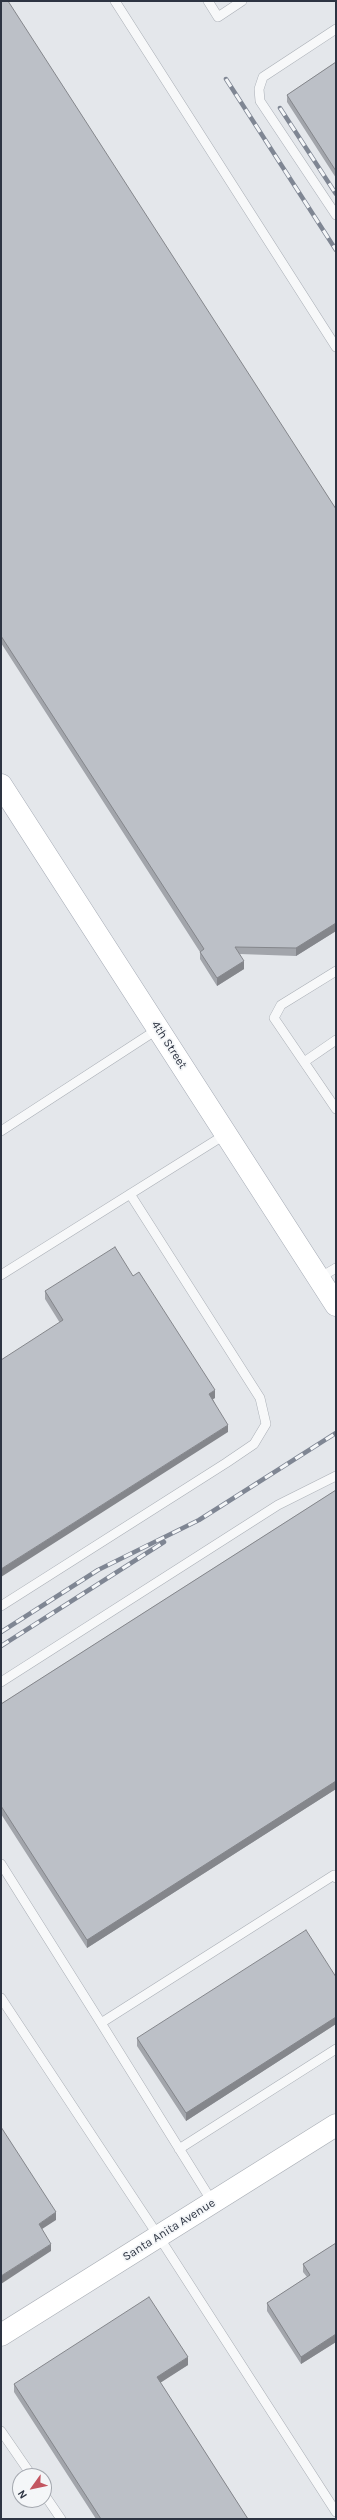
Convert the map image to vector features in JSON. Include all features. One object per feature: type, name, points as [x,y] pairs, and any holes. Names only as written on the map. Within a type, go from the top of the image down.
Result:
[{"type":"main road","name":"4th Street","points":[[5,798],[226,1134],[327,1273],[336,1305]]},
{"type":"main road","name":"Santa Anita Avenue","points":[[1,2335],[336,2125]]},
{"type":"lane","points":[[115,1],[336,347]]},
{"type":"lane","points":[[208,1],[218,17],[242,1]]},
{"type":"lane","points":[[336,29],[263,77],[259,89],[260,101],[336,215]]},
{"type":"lane","points":[[336,971],[281,1005],[274,1018],[336,1108]]},
{"type":"lane","points":[[1,1131],[158,1029]]},
{"type":"lane","points":[[304,1062],[336,1040]]},
{"type":"lane","points":[[1,1275],[226,1134]]},
{"type":"lane","points":[[1,1606],[254,1444],[266,1424],[260,1398],[130,1194]]},
{"type":"lane","points":[[1,1682],[278,1505],[336,1476]]},
{"type":"lane","points":[[1,1864],[213,2203]]},
{"type":"lane","points":[[101,2023],[335,1875]]},
{"type":"lane","points":[[1,1998],[159,2237],[336,2512]]},
{"type":"lane","points":[[179,2149],[336,2048]]},
{"type":"lane","points":[[1,2431],[26,2468]]},
{"type":"lane","points":[[52,2506],[61,2519]]},
{"type":"building","points":[[1,1],[8,1],[336,509],[336,923],[296,948],[235,947],[244,961],[217,978],[200,952],[204,949],[1,636]]},
{"type":"building","points":[[336,62],[336,171],[287,95]]},
{"type":"building","points":[[115,1247],[133,1276],[139,1272],[215,1390],[209,1394],[228,1425],[1,1569],[1,1360],[63,1320],[45,1291]]},
{"type":"building","points":[[336,1490],[336,1781],[87,1940],[1,1806],[1,1704]]},
{"type":"building","points":[[306,1930],[336,1977],[336,2017],[186,2113],[137,2038]]},
{"type":"building","points":[[1,2127],[56,2212],[39,2224],[51,2244],[1,2276]]},
{"type":"building","points":[[336,2243],[336,2334],[301,2357],[267,2303],[310,2275],[303,2264]]},
{"type":"building","points":[[149,2297],[188,2357],[157,2377],[248,2519],[101,2519],[14,2384]]},
{"type":"railway","points":[[226,79],[336,250]]},
{"type":"railway","points":[[280,108],[336,194]]},
{"type":"railway","points":[[1,1632],[98,1570],[199,1520],[336,1433]]},
{"type":"railway","points":[[1,1646],[164,1542]]}]
